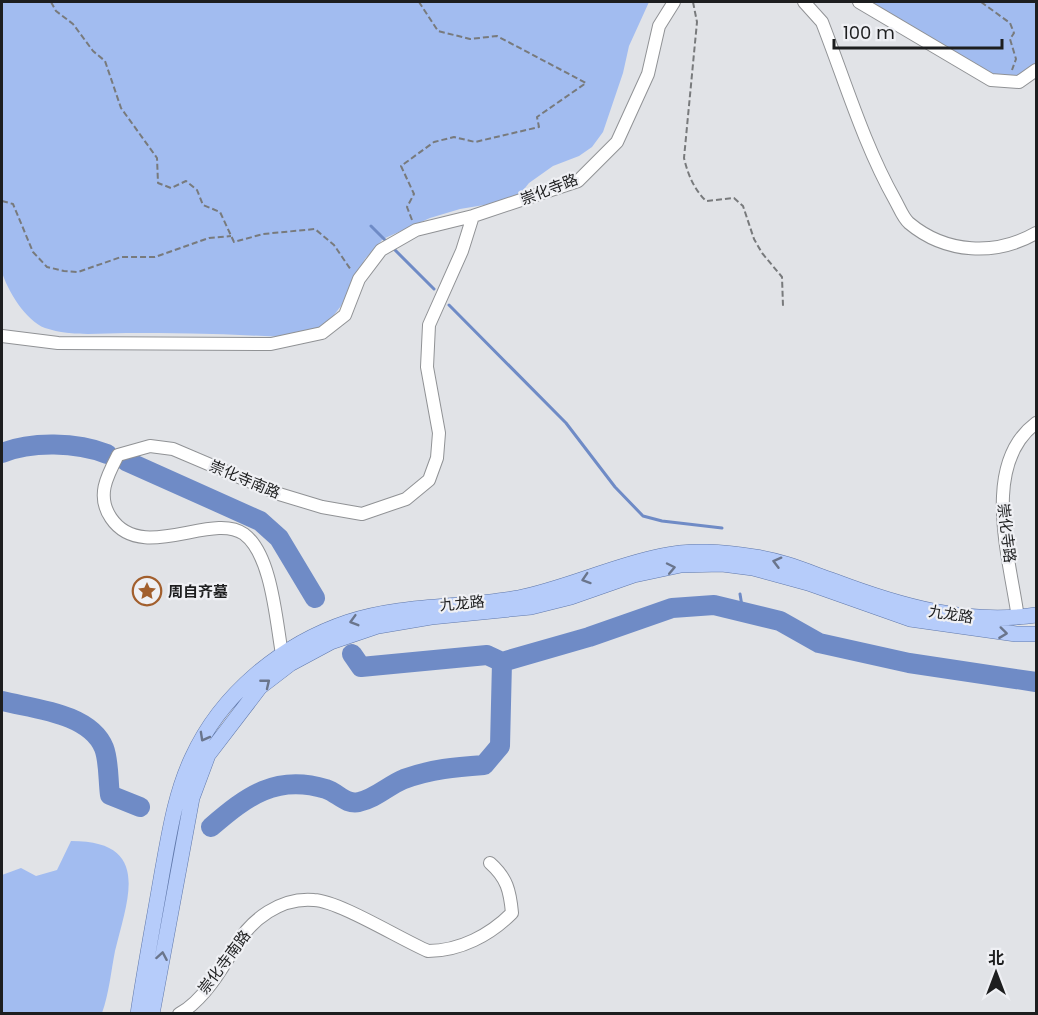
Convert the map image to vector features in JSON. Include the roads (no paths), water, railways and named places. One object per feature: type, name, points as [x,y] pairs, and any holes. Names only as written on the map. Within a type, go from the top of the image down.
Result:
[{"type":"main road","name":"九龙路","points":[[138,1014],[168,842],[179,793],[192,759],[210,725],[231,698],[282,654],[310,638],[348,622],[424,606],[515,598],[543,593],[635,562],[691,552],[763,558],[798,567],[890,601],[936,613],[981,619],[1036,615]]},
{"type":"main road","name":"九龙路","points":[[152,1014],[192,798],[208,756],[260,687],[290,664],[332,642],[378,626],[430,617],[531,607],[571,597],[634,575],[681,566],[722,564],[753,568],[808,583],[910,619],[1016,634],[1036,634]]},
{"type":"street","name":"崇化寺路","points":[[2,336],[58,344],[271,344],[322,333],[345,315],[359,279],[390,245],[416,230],[473,216],[578,181],[617,142],[648,74],[658,26],[674,2]]},
{"type":"street","points":[[804,2],[822,22],[886,184],[907,222],[943,244],[980,250],[1018,244],[1036,234]]},
{"type":"street","points":[[859,2],[991,80],[1019,82],[1036,70]]},
{"type":"street","name":"崇化寺南路","points":[[282,654],[272,595],[259,549],[243,534],[229,528],[164,538],[135,535],[118,528],[104,508],[104,483],[118,455],[150,446],[173,449],[279,494],[322,507],[362,514],[406,500],[429,480],[437,458],[439,433],[427,367],[429,325],[462,251],[473,216]]},
{"type":"street","name":"崇化寺路","points":[[1018,618],[1001,498],[1006,466],[1028,429],[1036,423]]},
{"type":"street","name":"崇化寺南路","points":[[179,1014],[198,998],[224,965],[242,935],[264,914],[291,901],[315,900],[336,906],[428,951],[442,951],[464,945],[498,927],[512,913],[510,891],[503,874],[490,863]]},
{"type":"waterway","points":[[371,226],[387,242]]},
{"type":"waterway","points":[[391,246],[434,289]]},
{"type":"waterway","points":[[449,305],[566,423],[615,487],[643,516],[662,521],[722,528]]},
{"type":"waterway","points":[[2,453],[26,446],[54,444],[82,447],[107,454]]},
{"type":"waterway","points":[[126,461],[260,521],[279,538],[315,598]]},
{"type":"waterway","points":[[740,594],[743,612]]},
{"type":"waterway","points":[[352,654],[361,667],[487,655],[502,662],[589,637],[672,608],[714,605],[780,621],[819,643],[909,663],[1036,682]]},
{"type":"waterway","points":[[211,827],[250,797],[277,786],[308,785],[326,789],[350,802],[359,802],[371,798],[398,782],[424,773],[484,765],[500,746],[502,662]]},
{"type":"waterway","points":[[2,701],[60,714],[87,727],[97,736],[106,753],[110,795],[140,807]]},
{"type":"place","name":"周自齐墓","points":[[147,591]]}]
